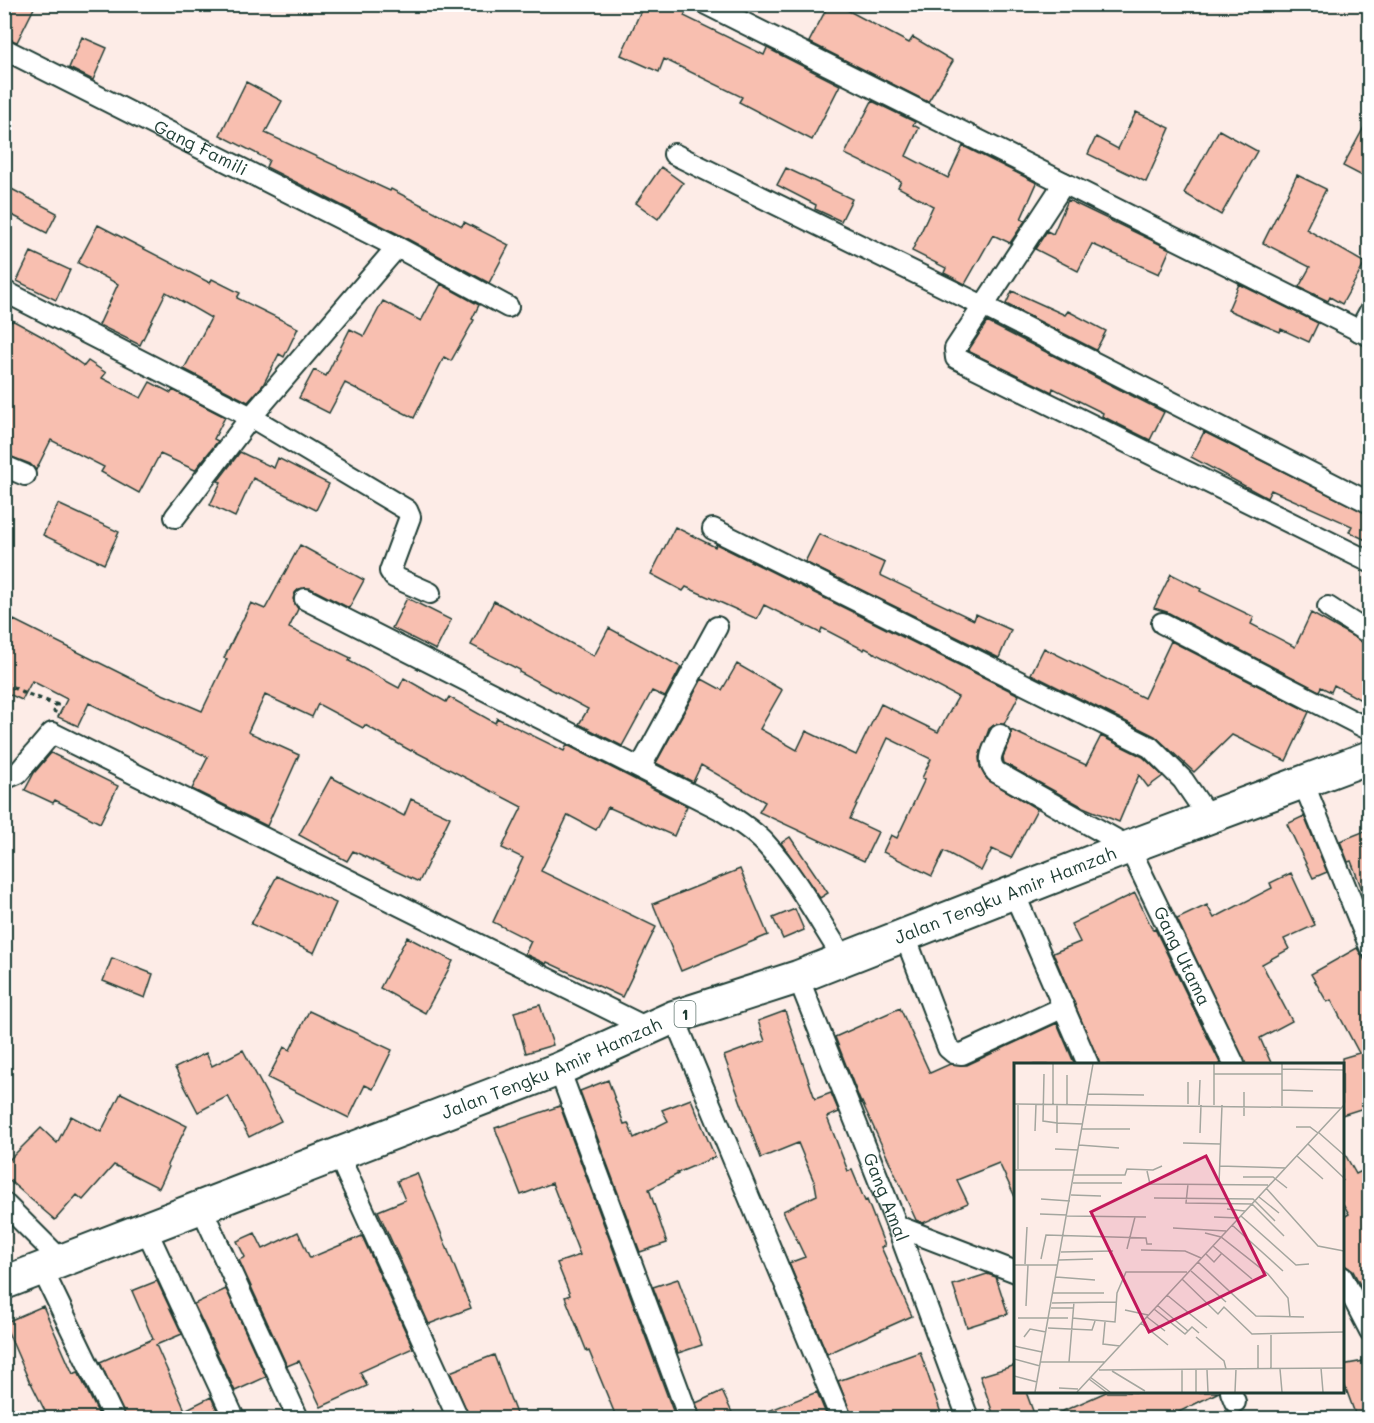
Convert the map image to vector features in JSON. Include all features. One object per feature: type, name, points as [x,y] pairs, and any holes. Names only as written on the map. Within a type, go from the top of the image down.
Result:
[{"type":"main road","name":"Jalan Tengku Amir Hamzah","points":[[4,1283],[560,1069],[660,1023],[798,977],[1129,847],[1370,757]]},
{"type":"street","points":[[706,4],[1364,333],[1370,311]]},
{"type":"street","name":"Gang Famili","points":[[4,49],[397,247],[508,307]]},
{"type":"street","points":[[674,154],[983,306],[1370,503]]},
{"type":"street","points":[[1064,183],[955,349],[956,358],[1370,562]]},
{"type":"street","points":[[175,517],[251,417],[397,247]]},
{"type":"street","points":[[4,291],[251,417],[407,510],[410,517],[390,572],[394,577],[430,593]]},
{"type":"street","points":[[4,466],[25,475]]},
{"type":"street","points":[[713,529],[1150,747],[1184,780],[1209,818]]},
{"type":"street","points":[[305,599],[720,809],[764,843],[782,865],[844,959]]},
{"type":"street","points":[[1328,607],[1370,634]]},
{"type":"street","points":[[1162,623],[1370,730]]},
{"type":"street","points":[[640,768],[717,627]]},
{"type":"street","points":[[4,779],[18,773],[52,733],[660,1023],[841,1419]]},
{"type":"street","points":[[1000,735],[990,759],[991,766],[996,772],[1129,847]]},
{"type":"street","points":[[1303,783],[1370,947]]},
{"type":"street","name":"Gang Utama","points":[[1129,847],[1233,1063]]},
{"type":"street","points":[[1014,894],[1087,1063]]},
{"type":"street","points":[[905,936],[948,1048],[954,1053],[962,1054],[1064,1007]]},
{"type":"street","name":"Gang Amal","points":[[798,977],[897,1226],[968,1419]]},
{"type":"street","points":[[560,1069],[689,1419]]},
{"type":"street","points":[[338,1154],[458,1419]]},
{"type":"street","points":[[4,1203],[52,1265],[114,1419]]},
{"type":"street","points":[[201,1207],[298,1419]]},
{"type":"street","points":[[897,1226],[1014,1271]]},
{"type":"street","points":[[146,1229],[234,1419]]},
{"type":"street","points":[[1344,1281],[1370,1331]]},
{"type":"path","points":[[4,683],[57,705],[51,722],[52,733]]},
{"type":"building","points":[[4,4],[36,4],[17,42],[4,37]]},
{"type":"building","points":[[644,4],[668,4],[686,12],[684,16],[764,55],[767,48],[840,85],[812,140],[739,102],[742,97],[664,59],[659,72],[621,55]]},
{"type":"building","points":[[829,4],[836,4],[909,43],[913,37],[953,61],[928,102],[809,42]]},
{"type":"building","points":[[82,37],[107,48],[93,80],[69,68]]},
{"type":"building","points":[[246,82],[282,101],[265,133],[390,191],[391,189],[462,226],[464,222],[509,245],[489,283],[266,167],[269,160],[220,135]]},
{"type":"building","points":[[872,101],[915,122],[913,125],[919,128],[906,156],[948,178],[963,146],[1037,183],[1021,219],[1025,221],[1010,243],[993,235],[965,284],[944,273],[946,268],[912,251],[933,206],[898,187],[901,181],[845,154]]},
{"type":"building","points":[[1136,112],[1170,128],[1146,182],[1088,154],[1096,137],[1118,149]]},
{"type":"building","points":[[1370,116],[1370,180],[1343,166]]},
{"type":"building","points":[[1219,130],[1257,151],[1221,215],[1184,193]]},
{"type":"building","points":[[661,167],[683,183],[658,219],[636,203]]},
{"type":"building","points":[[786,168],[852,199],[841,221],[815,209],[816,205],[777,185]]},
{"type":"building","points":[[1297,175],[1326,189],[1306,229],[1365,263],[1342,304],[1330,297],[1328,301],[1299,287],[1310,267],[1263,243]]},
{"type":"building","points":[[4,185],[57,213],[47,233],[4,211]]},
{"type":"building","points":[[1068,200],[1170,249],[1159,274],[1092,244],[1078,271],[1035,249],[1047,231],[1053,234]]},
{"type":"building","points":[[98,225],[210,283],[212,279],[240,293],[237,298],[298,328],[284,357],[279,354],[263,385],[248,402],[184,369],[211,318],[166,292],[140,345],[99,325],[118,284],[78,263]]},
{"type":"building","points":[[31,252],[70,270],[56,300],[17,281]]},
{"type":"building","points":[[441,284],[479,305],[472,319],[474,320],[451,361],[444,357],[414,418],[345,383],[329,413],[299,398],[314,370],[326,376],[350,329],[364,336],[383,301],[421,321]]},
{"type":"building","points":[[1239,284],[1318,323],[1309,342],[1281,329],[1280,332],[1228,310]]},
{"type":"building","points":[[1012,291],[1065,315],[1068,311],[1106,331],[1096,350],[1006,304]]},
{"type":"building","points":[[12,320],[43,337],[84,366],[88,361],[106,373],[102,378],[141,398],[150,382],[171,393],[173,390],[225,417],[214,439],[218,441],[195,470],[160,454],[139,493],[101,472],[104,467],[51,440],[36,470],[30,464],[4,454],[4,334]]},
{"type":"building","points":[[987,322],[1164,412],[1150,440],[1053,388],[1052,392],[968,351]]},
{"type":"building","points":[[1204,432],[1370,515],[1370,542],[1349,532],[1352,526],[1271,490],[1267,498],[1191,457]]},
{"type":"building","points":[[240,452],[274,468],[278,458],[329,484],[316,510],[253,478],[235,517],[210,505],[221,482],[218,481]]},
{"type":"building","points":[[58,504],[119,532],[104,564],[43,535]]},
{"type":"building","points":[[675,527],[715,547],[716,544],[1019,695],[1004,724],[994,725],[989,729],[979,757],[980,767],[987,779],[1037,809],[1011,858],[992,849],[981,871],[944,851],[932,876],[883,852],[891,835],[897,838],[925,779],[922,778],[931,759],[888,738],[850,819],[878,832],[864,861],[759,812],[765,802],[701,765],[693,782],[656,763],[702,679],[722,690],[737,664],[782,690],[760,729],[797,750],[806,731],[856,755],[881,704],[938,732],[958,697],[822,628],[820,633],[764,605],[757,619],[686,587],[683,591],[651,574]]},
{"type":"building","points":[[819,534],[885,563],[880,575],[974,620],[976,614],[1011,630],[999,658],[805,562]]},
{"type":"building","points":[[300,545],[364,580],[349,608],[310,588],[299,589],[293,599],[298,609],[289,628],[351,658],[349,661],[399,688],[404,678],[446,702],[449,697],[495,723],[497,718],[564,751],[567,745],[687,806],[674,836],[608,807],[596,830],[568,815],[541,871],[656,927],[622,997],[525,954],[531,941],[493,922],[523,858],[502,848],[522,807],[365,725],[363,728],[318,704],[312,717],[265,695],[248,732],[299,755],[267,826],[192,789],[208,757],[89,703],[78,726],[58,717],[67,699],[32,681],[22,700],[4,692],[4,638],[14,620],[160,693],[202,711],[227,659],[224,658],[251,603],[265,609]]},
{"type":"building","points":[[1171,574],[1254,617],[1251,624],[1295,647],[1311,613],[1370,646],[1370,705],[1334,685],[1331,692],[1321,687],[1319,691],[1167,612],[1154,608]]},
{"type":"building","points":[[407,598],[451,620],[436,650],[392,628]]},
{"type":"building","points":[[494,601],[594,656],[609,628],[681,667],[665,697],[652,691],[622,746],[579,724],[588,709],[471,645]]},
{"type":"building","points":[[1171,641],[1309,712],[1286,761],[1232,735],[1194,772],[1155,736],[1031,674],[1044,648],[1144,698]]},
{"type":"building","points":[[1011,730],[1086,765],[1101,736],[1143,757],[1163,776],[1148,787],[1139,775],[1119,822],[1083,807],[1004,763],[1003,757],[1011,739]]},
{"type":"building","points":[[51,753],[118,786],[100,823],[55,800],[53,803],[25,790],[34,773]]},
{"type":"building","points":[[331,777],[404,816],[411,799],[450,817],[419,882],[353,851],[347,861],[299,835]]},
{"type":"building","points":[[1304,816],[1327,872],[1313,878],[1287,824]]},
{"type":"building","points":[[1370,829],[1370,905],[1368,905],[1351,861],[1348,862],[1340,841]]},
{"type":"building","points":[[790,837],[828,893],[820,898],[781,843]]},
{"type":"building","points":[[740,869],[768,935],[681,971],[653,904]]},
{"type":"building","points":[[1291,873],[1315,925],[1284,939],[1289,949],[1262,964],[1292,1021],[1260,1038],[1271,1063],[1245,1063],[1177,919],[1207,905],[1214,918],[1272,888],[1270,883]]},
{"type":"building","points":[[277,876],[336,903],[314,953],[251,924]]},
{"type":"building","points":[[1135,893],[1220,1063],[1099,1063],[1053,953],[1080,942],[1071,924]]},
{"type":"building","points":[[795,909],[804,930],[783,939],[773,918]]},
{"type":"building","points":[[407,937],[453,961],[425,1013],[380,988]]},
{"type":"building","points":[[1357,948],[1370,968],[1370,1106],[1344,1114],[1344,1063],[1342,1063],[1342,1058],[1359,1053],[1331,1000],[1327,1002],[1311,974]]},
{"type":"building","points":[[112,958],[153,974],[145,998],[103,981]]},
{"type":"building","points":[[540,1005],[553,1045],[526,1053],[514,1012]]},
{"type":"building","points":[[900,1008],[930,1073],[950,1064],[967,1065],[1057,1023],[1074,1063],[1014,1063],[1014,1195],[999,1163],[957,1180],[968,1203],[923,1223],[916,1220],[861,1103],[835,1037]]},
{"type":"building","points":[[309,1011],[392,1050],[373,1089],[365,1085],[349,1118],[268,1078],[284,1047],[290,1050]]},
{"type":"building","points":[[785,1011],[815,1099],[831,1093],[839,1112],[827,1117],[848,1171],[852,1170],[865,1201],[867,1200],[885,1246],[881,1247],[912,1316],[827,1354],[789,1263],[805,1257],[783,1211],[817,1195],[815,1184],[798,1143],[761,1158],[724,1056],[765,1041],[758,1021]]},
{"type":"building","points":[[243,1050],[281,1121],[249,1137],[228,1096],[198,1112],[175,1068],[206,1053],[212,1066]]},
{"type":"building","points":[[608,1080],[624,1124],[628,1123],[634,1138],[668,1121],[662,1110],[691,1099],[715,1157],[677,1173],[649,1189],[667,1243],[640,1252],[580,1091]]},
{"type":"building","points":[[121,1093],[187,1126],[167,1165],[169,1167],[159,1188],[114,1165],[83,1200],[77,1195],[55,1220],[4,1176],[4,1165],[41,1128],[57,1143],[71,1116],[101,1132]]},
{"type":"building","points":[[560,1106],[676,1419],[617,1419],[565,1297],[570,1295],[557,1263],[580,1255],[552,1183],[521,1195],[495,1128]]},
{"type":"building","points":[[1344,1153],[1356,1174],[1370,1167],[1370,1304],[1353,1271],[1344,1264],[1344,1217],[1349,1214],[1344,1205]]},
{"type":"building","points":[[417,1173],[471,1308],[429,1324],[378,1211],[405,1200],[397,1181]]},
{"type":"building","points":[[298,1232],[310,1258],[362,1236],[413,1348],[360,1372],[367,1386],[321,1407],[299,1361],[287,1366],[239,1260],[245,1257],[237,1241],[255,1233],[263,1249]]},
{"type":"building","points":[[987,1274],[996,1277],[1008,1314],[967,1327],[953,1285]]},
{"type":"building","points":[[678,1279],[702,1345],[678,1353],[653,1287]]},
{"type":"building","points":[[157,1281],[182,1334],[156,1345],[185,1410],[211,1397],[221,1419],[126,1419],[100,1362],[153,1339],[132,1291]]},
{"type":"building","points":[[226,1289],[266,1377],[235,1391],[194,1304]]},
{"type":"building","points":[[43,1306],[73,1374],[78,1372],[101,1419],[49,1419],[30,1383],[4,1323]]},
{"type":"building","points":[[920,1352],[943,1419],[853,1419],[838,1381]]},
{"type":"building","points":[[494,1355],[518,1419],[470,1419],[450,1372]]},
{"type":"building","points":[[1370,1360],[1370,1419],[1357,1419],[1344,1383],[1344,1365]]},
{"type":"building","points":[[1014,1366],[1014,1393],[1026,1393],[1036,1419],[995,1419],[980,1376]]},
{"type":"building","points":[[722,1391],[735,1419],[701,1419],[696,1403]]},
{"type":"building","points":[[817,1392],[828,1419],[753,1419],[753,1417]]},
{"type":"building","points":[[1104,1393],[1217,1393],[1165,1419],[1045,1419]]}]
